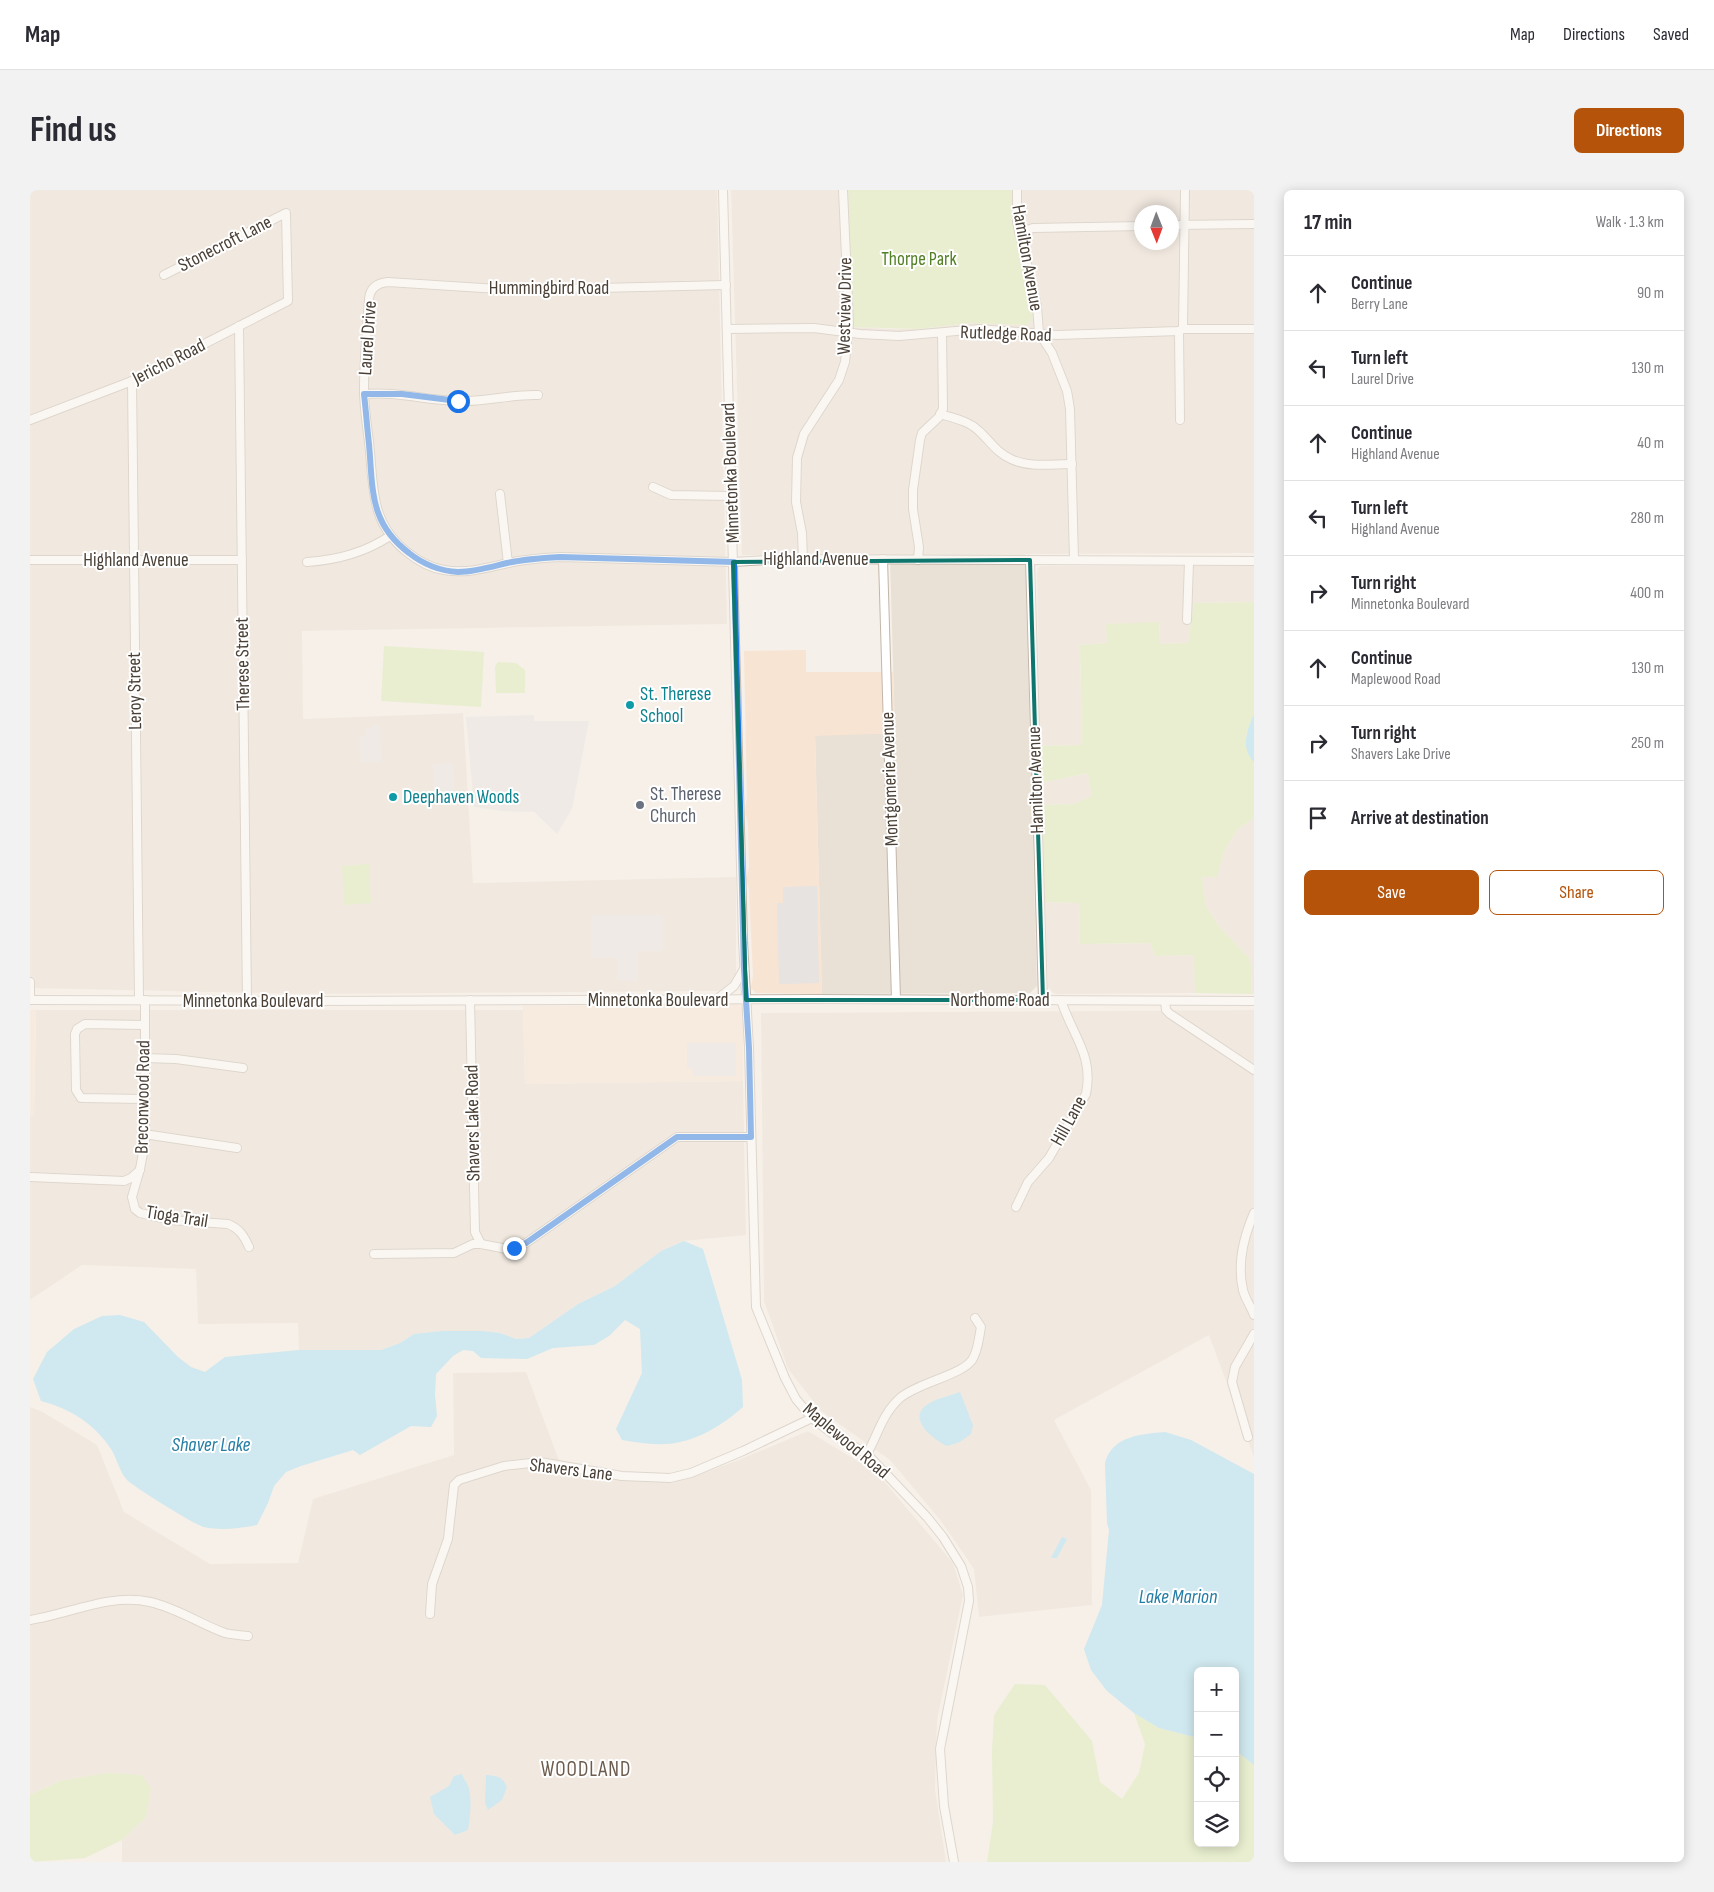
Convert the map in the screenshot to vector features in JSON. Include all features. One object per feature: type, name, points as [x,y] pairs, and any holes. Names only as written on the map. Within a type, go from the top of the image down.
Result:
[{"type":"street","name":"Minnetonka Boulevard","points":[[30,1000],[746,1000],[723,190]]},
{"type":"street","name":"Westview Drive","points":[[803,560],[802,533],[796,502],[797,458],[804,434],[839,380],[845,362],[848,332],[843,190]]},
{"type":"street","name":"Hamilton Avenue","points":[[1017,190],[1016,212],[1019,233],[1036,298],[1039,333],[1048,344],[1067,391],[1070,409],[1074,559]]},
{"type":"street","points":[[1180,420],[1185,190]]},
{"type":"street","name":"Stonecroft Lane","points":[[164,275],[286,213],[288,285]]},
{"type":"street","points":[[1179,225],[1254,224]]},
{"type":"street","points":[[1019,233],[1033,228],[1134,226]]},
{"type":"street","name":"Hummingbird Road","points":[[373,288],[378,284],[388,282],[514,290],[726,285]]},
{"type":"street","name":"Jericho Road","points":[[30,420],[132,381],[288,302],[288,285]]},
{"type":"street","name":"Laurel Drive","points":[[373,288],[369,299],[364,394],[373,494],[381,521],[390,536]]},
{"type":"street","name":"Therese Street","points":[[239,326],[247,1001]]},
{"type":"street","name":"Rutledge Road","points":[[727,329],[796,327],[899,336],[979,329],[1057,335],[1254,329]]},
{"type":"street","points":[[918,560],[919,547],[913,490],[922,433],[940,414],[944,401],[942,333]]},
{"type":"street","name":"Leroy Street","points":[[132,381],[142,1000]]},
{"type":"street","points":[[364,394],[402,394],[465,402],[519,394],[538,395]]},
{"type":"street","points":[[940,414],[978,429],[993,447],[1012,460],[1035,464],[1072,464]]},
{"type":"street","points":[[653,486],[671,495],[731,496]]},
{"type":"street","points":[[500,494],[508,563]]},
{"type":"street","points":[[307,562],[352,555],[390,536]]},
{"type":"street","name":"Highland Avenue","points":[[390,536],[413,556],[427,565],[442,570],[458,572],[474,571],[538,558],[560,557],[734,562],[747,560],[883,559],[1254,561]]},
{"type":"street","name":"Montgomerie Avenue","points":[[883,559],[896,1000]]},
{"type":"street","name":"Highland Avenue","points":[[30,560],[242,560]]},
{"type":"street","name":"Hamilton Avenue","points":[[1030,560],[1043,1000]]},
{"type":"street","points":[[1187,620],[1189,562]]},
{"type":"street","points":[[716,1000],[734,986],[744,969]]},
{"type":"street","points":[[30,982],[30,1000]]},
{"type":"street","name":"Breconwood Road","points":[[30,1177],[124,1181],[140,1170],[144,1134],[144,1025],[142,1000]]},
{"type":"street","name":"Shavers Lake Road","points":[[470,1000],[474,1232],[481,1244]]},
{"type":"street","name":"Northome Road","points":[[746,1000],[1254,1001]]},
{"type":"street","name":"Maplewood Road","points":[[746,1000],[756,1307],[785,1378],[796,1399],[812,1418],[833,1434],[866,1454],[898,1485],[943,1536],[961,1566],[968,1587],[969,1601],[940,1749],[944,1806],[954,1862]]},
{"type":"street","name":"Hill Lane","points":[[1016,1206],[1028,1182],[1049,1158],[1086,1094],[1088,1068],[1084,1052],[1061,1000]]},
{"type":"street","points":[[1165,1001],[1166,1010],[1170,1014],[1254,1070]]},
{"type":"street","points":[[144,1025],[85,1024],[77,1029],[76,1090],[81,1098],[144,1099]]},
{"type":"street","points":[[144,1058],[176,1059],[243,1068]]},
{"type":"street","points":[[144,1134],[237,1148]]},
{"type":"street","points":[[374,1254],[454,1253],[473,1244],[507,1249],[514,1248],[526,1243],[677,1137],[751,1137]]},
{"type":"street","name":"Tioga Trail","points":[[140,1170],[132,1197],[135,1209],[140,1213],[170,1220],[219,1223],[236,1227],[246,1240],[249,1248]]},
{"type":"street","points":[[124,1181],[132,1197]]},
{"type":"street","points":[[1254,1212],[1243,1246],[1241,1265],[1243,1292],[1254,1315]]},
{"type":"street","points":[[866,1454],[883,1419],[890,1408],[901,1397],[911,1390],[962,1368],[972,1360],[981,1327],[975,1318]]},
{"type":"street","points":[[1248,1437],[1232,1382],[1235,1367],[1254,1334]]},
{"type":"street","name":"Shavers Lane","points":[[430,1614],[432,1584],[448,1539],[454,1485],[459,1480],[504,1466],[540,1462],[622,1476],[670,1478],[691,1472],[743,1451],[812,1418]]},
{"type":"street","points":[[30,1620],[92,1605],[130,1600],[149,1602],[167,1607],[227,1633],[248,1636]]},
{"type":"highlighted area","points":[[1030,560],[1043,1000],[746,1000],[733,562]]},
{"type":"shaded area","points":[[30,190],[717,190],[727,624],[302,631],[303,719],[463,713],[473,883],[736,877],[736,975],[730,987],[721,991],[306,994],[30,988]]},
{"type":"shaded area","points":[[731,190],[848,190],[853,327],[917,329],[970,323],[1018,325],[1033,315],[1025,269],[1012,214],[1013,190],[1254,190],[1254,553],[1025,554],[1037,986],[1030,993],[822,994],[815,735],[895,733],[890,556],[742,555]]},
{"type":"shaded area","points":[[1041,566],[1254,566],[1254,602],[1194,603],[1188,643],[1160,644],[1159,622],[1107,643],[1080,645],[1082,745],[1040,746],[1037,573],[1038,568]]},
{"type":"shaded area","points":[[806,650],[806,672],[893,672],[895,733],[815,736],[822,994],[756,993],[751,988],[753,976],[749,889],[746,879],[749,867],[748,822],[745,813],[747,797],[744,651]]},
{"type":"shaded area","points":[[534,715],[534,721],[589,721],[572,809],[557,834],[534,812],[502,811],[474,807],[466,717]]},
{"type":"shaded area","points":[[375,725],[380,725],[381,762],[361,762],[360,737],[366,737],[366,731]]},
{"type":"shaded area","points":[[453,763],[454,804],[434,804],[433,764]]},
{"type":"shaded area","points":[[1088,773],[1093,796],[1074,804],[1042,805],[1041,783]]},
{"type":"shaded area","points":[[1254,818],[1254,994],[1251,994],[1252,969],[1249,958],[1218,925],[1206,906],[1202,877],[1217,876],[1225,849],[1238,829]]},
{"type":"shaded area","points":[[817,886],[819,983],[779,984],[777,903],[783,903],[783,887]]},
{"type":"shaded area","points":[[1045,902],[1079,903],[1080,944],[1150,943],[1155,956],[1195,955],[1195,993],[1056,994],[1052,992],[1048,987]]},
{"type":"shaded area","points":[[591,915],[663,915],[663,951],[638,951],[638,981],[617,980],[617,958],[591,958]]},
{"type":"shaded area","points":[[736,1004],[743,1010],[743,1081],[525,1084],[523,1006]]},
{"type":"shaded area","points":[[30,1010],[36,1010],[34,1116],[30,1116]]},
{"type":"shaded area","points":[[36,1010],[523,1010],[525,1084],[743,1081],[746,1235],[684,1241],[661,1251],[615,1286],[578,1304],[529,1338],[516,1339],[500,1333],[483,1331],[442,1331],[414,1334],[400,1343],[381,1350],[299,1350],[298,1323],[198,1324],[196,1269],[82,1265],[30,1300],[30,1116],[34,1115]]},
{"type":"shaded area","points":[[1254,1010],[1254,1457],[1209,1335],[1054,1420],[1091,1490],[1092,1605],[979,1617],[974,1569],[941,1521],[890,1460],[821,1411],[788,1369],[764,1301],[761,1013]]},
{"type":"shaded area","points":[[687,1043],[736,1043],[736,1076],[693,1076],[693,1069],[687,1068]]},
{"type":"shaded area","points":[[526,1372],[563,1471],[622,1480],[682,1480],[736,1461],[808,1431],[877,1473],[953,1563],[963,1595],[937,1720],[935,1789],[946,1862],[122,1862],[122,1840],[146,1817],[60,1781],[30,1795],[30,1407],[41,1411],[97,1445],[124,1512],[210,1564],[298,1563],[313,1499],[454,1455],[453,1373]]},
{"type":"green space","name":"Thorpe Park","points":[[848,190],[1013,190],[1012,214],[1025,269],[1033,315],[1031,321],[1027,325],[970,323],[917,329],[853,327]]},
{"type":"green space","points":[[1254,602],[1254,714],[1246,735],[1254,762],[1254,818],[1238,829],[1225,849],[1217,877],[1202,877],[1206,906],[1218,925],[1249,958],[1252,969],[1251,994],[1195,993],[1194,955],[1155,956],[1150,943],[1080,944],[1079,903],[1045,902],[1042,805],[1074,804],[1092,796],[1088,773],[1041,783],[1040,746],[1082,745],[1080,645],[1107,643],[1106,624],[1159,622],[1160,644],[1188,643],[1194,603]]},
{"type":"green space","points":[[384,646],[484,652],[481,707],[381,701]]},
{"type":"green space","points":[[498,662],[516,663],[525,670],[525,693],[496,693],[495,666]]},
{"type":"green space","points":[[369,864],[371,903],[344,905],[342,866]]},
{"type":"green space","points":[[1015,1684],[1045,1685],[1092,1741],[1100,1782],[1122,1799],[1139,1773],[1145,1744],[1134,1713],[1159,1728],[1194,1737],[1194,1847],[1239,1847],[1239,1753],[1254,1765],[1254,1862],[987,1862],[993,1822],[992,1751],[994,1715]]},
{"type":"green space","points":[[107,1773],[141,1775],[151,1788],[146,1817],[122,1840],[85,1858],[30,1862],[30,1795],[60,1781]]},
{"type":"water","points":[[1254,714],[1254,762],[1247,751],[1246,739]]},
{"type":"water","name":"Shaver Lake","points":[[684,1241],[703,1249],[742,1380],[743,1407],[717,1427],[697,1437],[675,1443],[654,1444],[622,1440],[616,1429],[642,1373],[640,1329],[625,1320],[609,1336],[594,1345],[553,1348],[527,1359],[481,1358],[473,1351],[463,1350],[453,1356],[436,1374],[437,1416],[431,1427],[411,1426],[360,1455],[353,1450],[286,1472],[274,1486],[257,1525],[217,1529],[204,1527],[189,1520],[127,1480],[105,1440],[80,1418],[61,1408],[41,1401],[33,1379],[47,1352],[74,1329],[102,1316],[120,1315],[144,1322],[178,1357],[191,1367],[205,1372],[225,1357],[299,1350],[381,1350],[400,1343],[414,1334],[442,1331],[483,1331],[500,1333],[516,1339],[529,1338],[578,1304],[615,1286],[661,1251]]},
{"type":"water","points":[[960,1392],[973,1425],[971,1434],[960,1442],[947,1446],[926,1430],[922,1425],[920,1413],[931,1402]]},
{"type":"water","name":"Lake Marion","points":[[1165,1432],[1191,1440],[1254,1474],[1254,1765],[1239,1753],[1239,1667],[1194,1667],[1194,1737],[1159,1728],[1134,1713],[1107,1691],[1091,1670],[1084,1649],[1102,1605],[1109,1530],[1107,1523],[1105,1463],[1114,1447],[1121,1442],[1146,1434]]},
{"type":"water","points":[[1062,1537],[1067,1539],[1057,1558],[1051,1558]]},
{"type":"water","points":[[462,1774],[470,1793],[471,1804],[468,1830],[455,1835],[434,1814],[430,1797],[449,1786],[454,1776]]},
{"type":"water","points":[[486,1775],[499,1777],[507,1787],[502,1800],[488,1810],[485,1803]]},
{"type":"place","name":"St. Therese School","points":[[630,705]]},
{"type":"place","name":"Deephaven Woods","points":[[393,797]]},
{"type":"place","name":"St. Therese Church","points":[[640,805]]},
{"type":"district","name":"WOODLAND","points":[[586,1769]]},
{"type":"route","points":[[458,401],[402,394],[364,394],[370,478],[376,508],[390,536],[399,546],[427,565],[442,570],[458,572],[474,571],[538,558],[560,557],[734,562],[744,969],[749,1048],[751,1137],[677,1137],[526,1243],[514,1248]]}]
